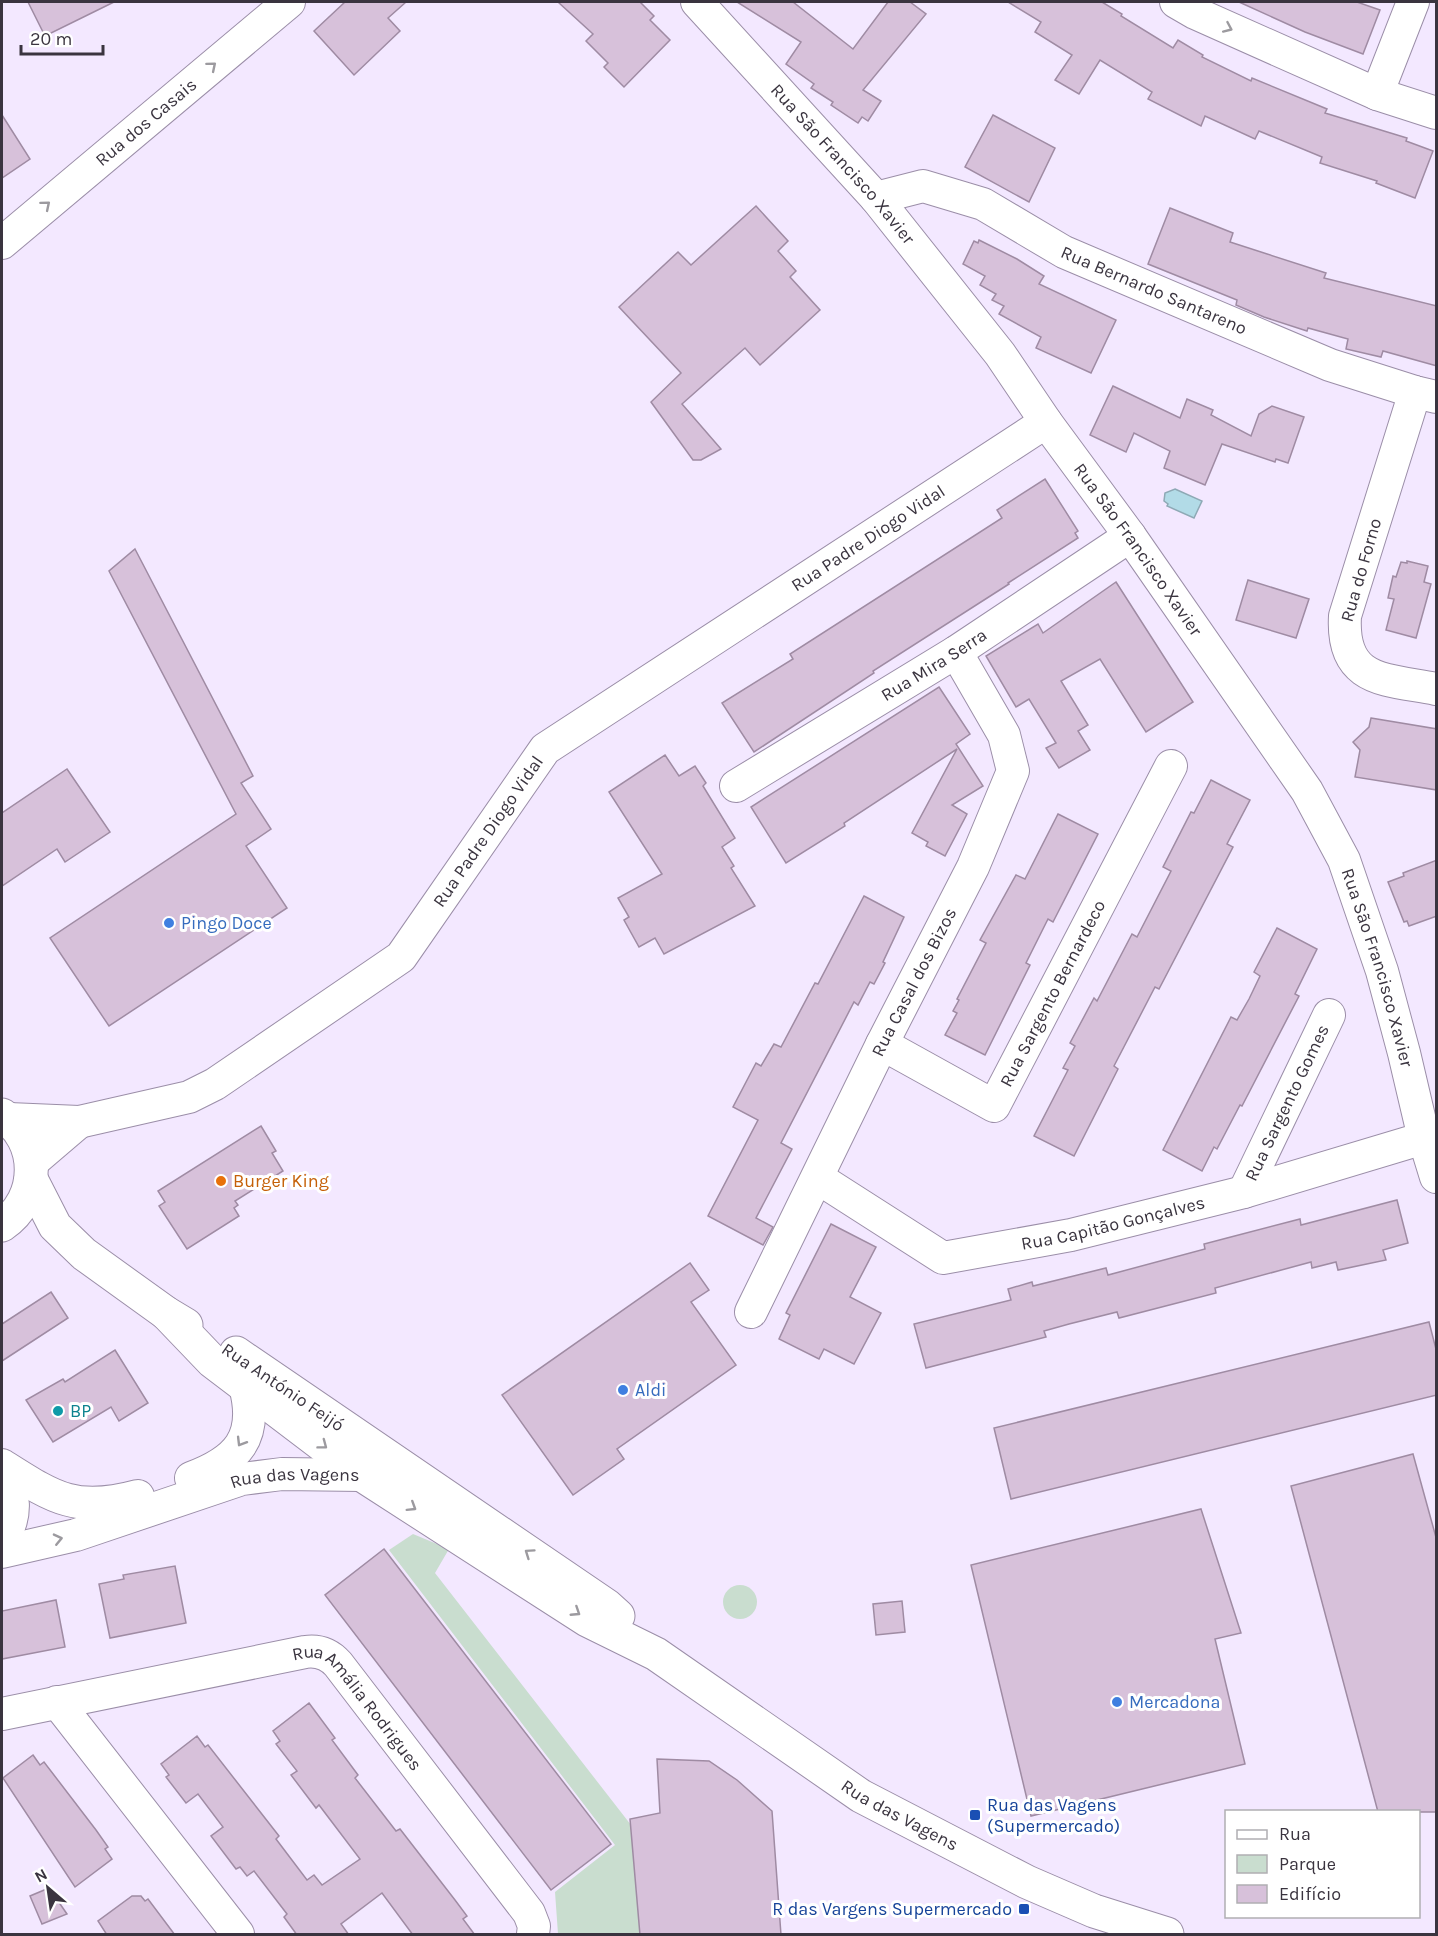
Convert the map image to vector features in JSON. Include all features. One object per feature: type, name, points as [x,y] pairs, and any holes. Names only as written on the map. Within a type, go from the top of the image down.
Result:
[{"type":"street","name":"Rua dos Casais","points":[[2,243],[289,2]]},
{"type":"street","name":"Rua São Francisco Xavier","points":[[697,2],[876,198],[1000,354],[1307,791],[1344,860],[1382,971],[1424,1138],[1437,1177]]},
{"type":"street","points":[[1176,2],[1195,13],[1377,94],[1437,113]]},
{"type":"street","points":[[1377,94],[1413,2]]},
{"type":"street","name":"Rua Bernardo Santareno","points":[[876,198],[923,186],[983,204],[1064,252],[1330,365],[1426,394]]},
{"type":"street","name":"Rua do Forno","points":[[1426,394],[1345,616],[1344,636],[1351,657],[1365,672],[1384,679],[1437,689]]},
{"type":"street","name":"Rua Padre Diogo Vidal","points":[[5,1117],[79,1122],[189,1097],[215,1084],[401,957],[545,749],[1046,422]]},
{"type":"street","name":"Rua Mira Serra","points":[[736,786],[956,652],[1130,536]]},
{"type":"street","name":"Rua Casal dos Bizos","points":[[751,1312],[882,1044],[973,867],[1013,771],[1004,735],[956,652]]},
{"type":"street","name":"Rua Sargento Bernardeco","points":[[882,1044],[994,1106],[1171,766]]},
{"type":"street","name":"Rua Sargento Gomes","points":[[1244,1192],[1329,1015]]},
{"type":"street","name":"Rua António Feijó","points":[[5,1117],[20,1131],[28,1146],[32,1171],[55,1227],[84,1254],[166,1314],[231,1350],[398,1465]]},
{"type":"street","name":"Rua Padre Diogo Vidal","points":[[32,1171],[79,1122]]},
{"type":"street","name":"Rua Capitão Gonçalves","points":[[818,1178],[943,1258],[1071,1235],[1244,1192],[1424,1138]]},
{"type":"street","points":[[2,1225],[17,1211],[27,1196],[32,1171]]},
{"type":"street","name":"Rua António Feijó","points":[[2,1231],[20,1230],[38,1235],[84,1254]]},
{"type":"street","name":"Rua António Feijó","points":[[166,1314],[212,1360],[362,1475]]},
{"type":"street","name":"Rua das Vagens","points":[[2,1465],[48,1493],[72,1502],[105,1504],[139,1496],[211,1470],[232,1455],[246,1435],[250,1419],[245,1386]]},
{"type":"street","name":"Rua das Vagens","points":[[398,1465],[607,1606],[656,1654]]},
{"type":"street","points":[[2,1470],[12,1491],[14,1506],[11,1521],[2,1538]]},
{"type":"street","name":"Rua das Vagens","points":[[2,1552],[76,1535],[242,1479],[282,1474],[362,1475],[587,1620],[656,1654],[861,1796],[1027,1882],[1094,1911],[1167,1935]]},
{"type":"street","name":"Rua Amália Rodrigues","points":[[2,1714],[305,1652],[316,1651],[326,1654],[338,1664],[529,1913],[534,1926],[533,1935]]},
{"type":"street","points":[[57,1702],[238,1935]]},
{"type":"green space","points":[[413,1534],[449,1549],[435,1573],[631,1825],[640,1934],[558,1934],[555,1892],[615,1845],[389,1550]]},
{"type":"green space","points":[[740,1585],[752,1590],[757,1602],[752,1614],[740,1619],[728,1614],[723,1602],[728,1590]]},
{"type":"shaded area","points":[[1175,489],[1202,501],[1194,518],[1167,506],[1168,504],[1164,501],[1165,493]]},
{"type":"building","points":[[28,2],[114,2],[45,36]]},
{"type":"building","points":[[345,2],[406,2],[388,18],[400,31],[354,75],[314,31]]},
{"type":"building","points":[[558,2],[640,2],[654,16],[650,20],[670,40],[624,87],[604,67],[608,63],[586,41],[593,34]]},
{"type":"building","points":[[737,2],[793,2],[853,49],[888,2],[910,2],[926,14],[863,90],[881,101],[868,121],[862,117],[858,123],[831,105],[833,102],[811,88],[814,84],[786,64],[801,42]]},
{"type":"building","points":[[1008,2],[1102,2],[1173,48],[1178,40],[1203,55],[1202,57],[1251,81],[1252,78],[1327,109],[1325,113],[1407,138],[1406,141],[1433,151],[1415,198],[1376,183],[1377,181],[1320,163],[1322,157],[1259,131],[1255,139],[1205,116],[1201,126],[1148,99],[1152,92],[1100,60],[1079,94],[1055,80],[1072,55],[1035,32],[1041,22]]},
{"type":"building","points":[[1239,2],[1357,2],[1380,10],[1363,54],[1305,32]]},
{"type":"building","points":[[2,115],[30,159],[2,178]]},
{"type":"building","points":[[993,115],[1055,148],[1029,202],[965,167]]},
{"type":"building","points":[[756,206],[788,241],[778,251],[796,271],[790,277],[820,310],[760,365],[745,348],[682,404],[721,449],[701,460],[693,460],[651,402],[681,373],[619,307],[678,252],[691,265]]},
{"type":"building","points":[[1170,208],[1233,233],[1230,242],[1326,273],[1324,278],[1437,306],[1437,366],[1383,351],[1381,357],[1346,349],[1348,339],[1308,328],[1307,331],[1264,317],[1236,305],[1237,300],[1148,264]]},
{"type":"building","points":[[979,240],[1044,276],[1039,284],[1116,320],[1091,373],[1036,348],[1041,337],[999,314],[1004,306],[992,300],[996,294],[980,285],[985,276],[963,264],[974,241],[978,243]]},
{"type":"building","points":[[1113,386],[1180,418],[1187,399],[1213,410],[1211,415],[1251,436],[1259,414],[1272,406],[1304,417],[1288,463],[1276,459],[1275,462],[1222,444],[1205,485],[1164,468],[1170,451],[1134,433],[1126,452],[1090,435]]},
{"type":"building","points":[[1045,479],[1078,531],[1075,533],[1078,538],[873,671],[874,673],[754,752],[722,703],[793,659],[790,654],[1002,518],[997,510]]},
{"type":"building","name":"Pingo Doce","points":[[135,549],[253,776],[241,783],[271,829],[246,846],[287,908],[109,1026],[50,938],[236,814],[109,571]]},
{"type":"building","points":[[1407,561],[1428,566],[1424,582],[1431,584],[1416,638],[1386,630],[1394,599],[1388,598],[1393,576],[1396,577],[1401,562],[1407,563]]},
{"type":"building","points":[[1248,580],[1309,599],[1296,638],[1236,620]]},
{"type":"building","points":[[1116,582],[1193,702],[1146,732],[1100,659],[1061,681],[1088,725],[1078,731],[1090,750],[1059,768],[1046,748],[1056,743],[1029,699],[1016,707],[986,656],[1038,624],[1043,633]]},
{"type":"building","points":[[939,687],[970,734],[956,744],[983,786],[952,805],[967,814],[945,856],[926,846],[928,842],[912,833],[957,749],[844,823],[845,826],[786,863],[751,807]]},
{"type":"building","points":[[1371,718],[1437,729],[1437,790],[1355,777],[1360,750],[1353,742],[1369,727]]},
{"type":"building","points":[[665,755],[679,776],[695,766],[706,783],[703,786],[735,838],[722,847],[734,866],[731,868],[755,906],[664,954],[655,938],[639,947],[624,920],[629,917],[618,898],[662,874],[609,792]]},
{"type":"building","points":[[67,769],[110,832],[65,862],[57,849],[2,886],[2,813]]},
{"type":"building","points":[[1211,780],[1250,800],[1227,844],[1233,847],[1159,989],[1155,987],[1114,1066],[1118,1069],[1074,1156],[1034,1136],[1068,1070],[1063,1068],[1075,1046],[1070,1043],[1094,998],[1097,1001],[1132,934],[1137,937],[1171,871],[1163,867],[1191,812],[1194,813]]},
{"type":"building","points":[[1058,814],[1098,834],[1053,922],[1048,919],[1026,963],[1030,965],[985,1055],[945,1035],[957,1013],[953,1011],[959,1000],[957,999],[986,943],[980,940],[1016,875],[1025,879]]},
{"type":"building","points":[[1437,860],[1437,916],[1409,926],[1407,921],[1404,922],[1388,882],[1404,876],[1403,873]]},
{"type":"building","points":[[864,896],[904,917],[874,984],[870,982],[858,1005],[854,1002],[781,1143],[792,1149],[756,1218],[773,1227],[763,1245],[708,1216],[758,1120],[733,1107],[756,1063],[761,1066],[774,1044],[781,1047],[815,983],[818,984]]},
{"type":"building","points":[[1277,928],[1317,949],[1295,994],[1299,996],[1242,1106],[1240,1105],[1217,1149],[1214,1147],[1202,1171],[1163,1150],[1231,1017],[1237,1020],[1249,999],[1260,976],[1254,972]]},
{"type":"building","name":"Burger King","points":[[261,1126],[276,1151],[272,1153],[283,1171],[235,1201],[238,1205],[234,1208],[239,1216],[187,1249],[159,1206],[165,1202],[158,1191]]},
{"type":"building","points":[[1397,1200],[1408,1243],[1383,1250],[1386,1260],[1338,1270],[1336,1262],[1312,1268],[1311,1262],[1215,1288],[1216,1293],[1119,1318],[1117,1312],[1069,1324],[1044,1331],[1046,1337],[926,1368],[914,1324],[1011,1300],[1008,1289],[1032,1282],[1033,1286],[1106,1268],[1108,1275],[1205,1249],[1204,1244],[1300,1219],[1301,1225]]},
{"type":"building","points":[[831,1224],[876,1247],[850,1297],[881,1313],[854,1364],[824,1349],[819,1359],[779,1339],[790,1315],[786,1313]]},
{"type":"building","points":[[690,1263],[709,1290],[691,1302],[736,1365],[617,1449],[624,1459],[573,1495],[502,1395]]},
{"type":"building","points":[[51,1292],[68,1318],[2,1361],[2,1324]]},
{"type":"building","points":[[1429,1322],[1437,1353],[1437,1395],[1011,1499],[994,1428]]},
{"type":"building","points":[[115,1350],[148,1403],[119,1421],[111,1407],[53,1442],[26,1400],[63,1379],[65,1382]]},
{"type":"building","points":[[1413,1454],[1437,1541],[1437,1812],[1377,1810],[1291,1486]]},
{"type":"building","name":"Mercadona","points":[[1201,1509],[1241,1633],[1215,1639],[1245,1764],[1031,1816],[971,1565]]},
{"type":"building","points":[[384,1549],[611,1844],[551,1890],[325,1595]]},
{"type":"building","points":[[175,1566],[186,1623],[110,1638],[99,1584],[124,1579],[123,1575]]},
{"type":"building","points":[[56,1600],[65,1647],[2,1659],[2,1611]]},
{"type":"building","points":[[902,1601],[905,1632],[876,1635],[873,1604]]},
{"type":"building","points":[[309,1703],[335,1738],[332,1740],[358,1775],[355,1778],[396,1831],[400,1829],[455,1900],[467,1916],[463,1919],[475,1935],[413,1935],[382,1893],[341,1924],[349,1935],[297,1935],[284,1917],[287,1914],[254,1871],[247,1876],[240,1867],[236,1869],[211,1836],[223,1827],[198,1794],[186,1803],[166,1777],[169,1775],[161,1764],[197,1736],[205,1747],[208,1745],[279,1836],[276,1839],[307,1880],[314,1875],[322,1885],[360,1859],[319,1805],[316,1808],[291,1775],[297,1771],[276,1744],[280,1741],[273,1731]]},
{"type":"building","points":[[33,1755],[40,1765],[44,1762],[96,1830],[108,1847],[105,1849],[112,1859],[75,1887],[3,1778]]},
{"type":"building","points":[[657,1759],[709,1761],[737,1780],[772,1811],[781,1935],[640,1935],[630,1819],[660,1813]]},
{"type":"building","points":[[49,1888],[67,1914],[42,1924],[30,1896]]},
{"type":"building","points":[[132,1896],[141,1896],[145,1901],[148,1899],[175,1935],[107,1935],[98,1921]]},
{"type":"place","name":"Pingo Doce","points":[[169,923]]},
{"type":"place","name":"Burger King","points":[[221,1181]]},
{"type":"place","name":"Aldi","points":[[623,1390]]},
{"type":"place","name":"BP","points":[[58,1411]]},
{"type":"place","name":"Mercadona","points":[[1117,1702]]},
{"type":"place","name":"Rua das Vagens (Supermercado)","points":[[975,1815]]},
{"type":"place","name":"R das Vargens Supermercado","points":[[1024,1909]]}]
